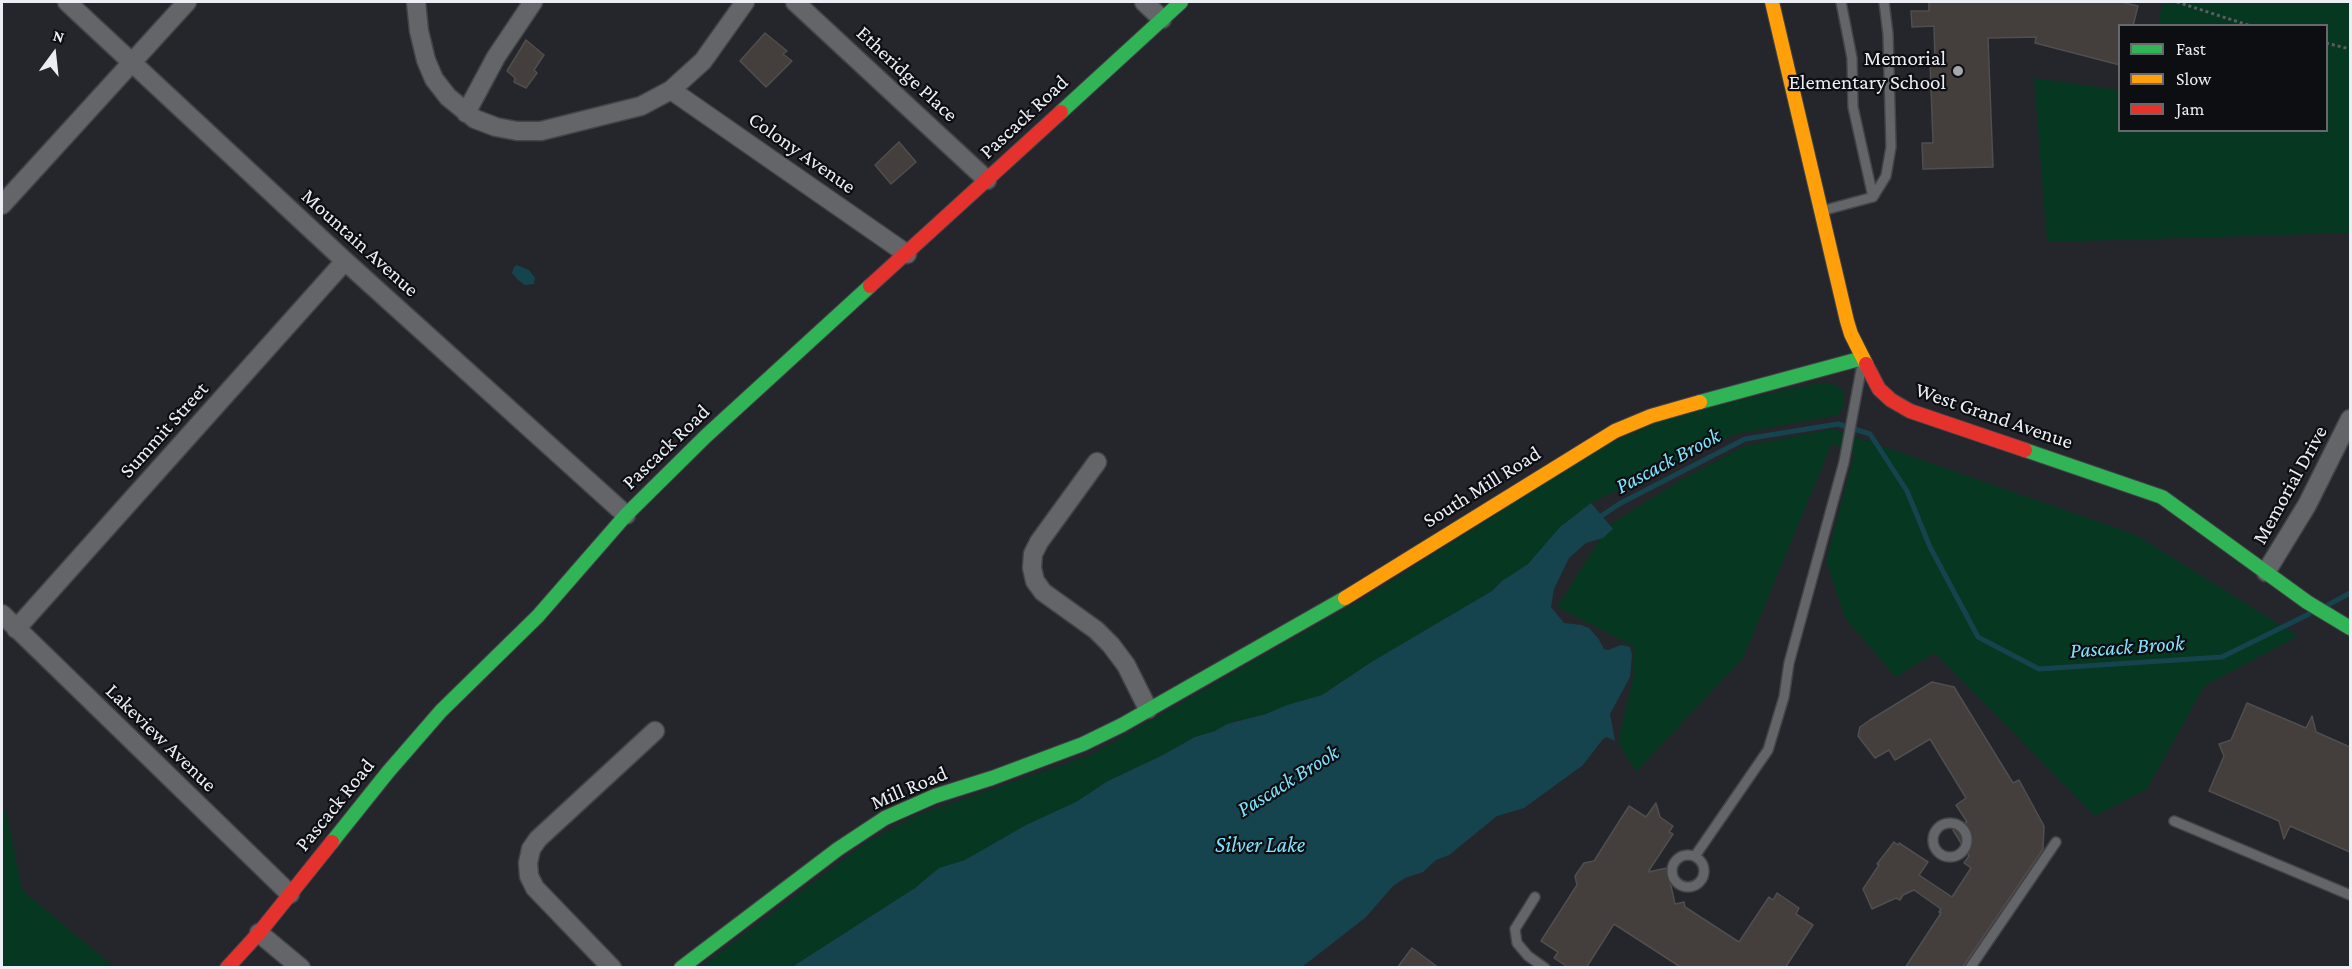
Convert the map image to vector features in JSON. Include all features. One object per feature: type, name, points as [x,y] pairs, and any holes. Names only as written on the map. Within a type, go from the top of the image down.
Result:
[{"type":"street","name":"Mountain Avenue","points":[[68,2],[345,261],[626,515]]},
{"type":"street","points":[[2,204],[187,2]]},
{"type":"street","points":[[416,2],[419,31],[426,60],[434,79],[448,97],[466,112],[495,127],[517,131],[541,131],[623,111],[641,106],[671,90],[684,81],[703,61],[744,2]]},
{"type":"street","points":[[466,112],[496,57],[533,2]]},
{"type":"street","name":"Etheridge Place","points":[[795,2],[987,180]]},
{"type":"street","points":[[1144,2],[1162,19]]},
{"type":"street","name":"Pascack Road","points":[[227,968],[259,933],[388,772],[441,711],[538,616],[626,515],[706,436],[1181,2]]},
{"type":"street","name":"West Grand Avenue","points":[[1772,2],[1847,321],[1879,389],[1891,400],[1910,411],[2162,497],[2307,602],[2350,628]]},
{"type":"street","name":"Colony Avenue","points":[[671,90],[907,254]]},
{"type":"street","name":"Summit Street","points":[[16,628],[345,261]]},
{"type":"street","name":"South Mill Road","points":[[1148,709],[1309,620],[1615,430],[1651,416],[1747,388],[1863,358]]},
{"type":"street","name":"Memorial Drive","points":[[2266,572],[2307,505],[2350,419]]},
{"type":"street","points":[[1097,462],[1039,542],[1033,554],[1032,568],[1035,581],[1043,592],[1096,630],[1111,645],[1126,665],[1148,709]]},
{"type":"street","name":"Lakeview Avenue","points":[[2,614],[290,894]]},
{"type":"street","name":"Mill Road","points":[[681,968],[838,849],[885,818],[935,796],[992,778],[1083,744],[1148,709]]},
{"type":"street","points":[[612,968],[535,888],[529,876],[528,862],[531,849],[538,839],[655,731]]},
{"type":"street","points":[[259,933],[301,968]]},
{"type":"lane","points":[[1841,2],[1852,58],[1853,107],[1873,197]]},
{"type":"lane","points":[[1821,212],[1873,197],[1886,176],[1891,147],[1888,34],[1884,2]]},
{"type":"lane","points":[[1695,856],[1768,750],[1784,697],[1789,663],[1844,462],[1863,358]]},
{"type":"lane","points":[[2174,821],[2350,895]]},
{"type":"lane","points":[[1970,968],[2056,842]]},
{"type":"lane","points":[[1535,897],[1515,929],[1517,943],[1528,956],[1545,968]]},
{"type":"path","points":[[2177,2],[2245,24]]},
{"type":"path","points":[[2328,43],[2350,48]]},
{"type":"green space","points":[[2163,2],[2350,2],[2350,233],[2047,242],[2034,78],[2118,90],[2118,132],[2328,132],[2328,24],[2158,24]]},
{"type":"green space","points":[[1818,383],[1833,384],[1843,391],[1844,404],[1839,415],[1736,434],[1591,503],[1560,527],[1528,564],[1502,581],[1492,591],[1373,661],[1318,697],[1287,705],[1266,714],[1235,721],[1215,731],[1195,737],[1108,781],[1076,802],[1026,825],[965,860],[935,871],[915,888],[792,967],[700,968],[867,842],[918,815],[1091,755],[1366,597],[1603,446],[1675,415]]},
{"type":"green space","points":[[1833,429],[2136,535],[2298,636],[2204,686],[2147,789],[2095,816],[1935,653],[1896,677],[1845,618],[1826,561],[1854,455],[1832,443],[1743,658],[1636,772],[1618,742],[1634,673],[1633,646],[1557,607],[1609,525],[1683,479],[1744,446]]},
{"type":"green space","points":[[2,810],[7,814],[22,890],[114,967],[2,967]]},
{"type":"water","points":[[517,265],[529,270],[535,278],[534,284],[525,285],[518,280],[512,273]]},
{"type":"water","name":"Silver Lake","points":[[1591,503],[1613,529],[1603,538],[1586,543],[1569,558],[1554,589],[1551,607],[1564,623],[1589,628],[1604,649],[1608,650],[1621,645],[1630,647],[1632,655],[1630,677],[1610,714],[1615,741],[1607,737],[1603,739],[1583,765],[1524,808],[1497,816],[1449,855],[1436,860],[1423,872],[1405,878],[1393,886],[1366,917],[1302,967],[792,967],[915,888],[939,868],[965,860],[1026,825],[1076,802],[1108,781],[1195,737],[1215,731],[1227,724],[1266,714],[1322,695],[1373,661],[1492,591],[1502,581],[1528,564],[1560,527]]},
{"type":"building","points":[[1929,2],[2121,2],[2138,6],[2134,24],[2118,24],[2118,64],[2035,43],[2036,37],[1988,38],[1993,167],[1923,169],[1922,143],[1933,143],[1930,60],[1935,60],[1934,26],[1912,27],[1911,11],[1929,11]]},
{"type":"building","points":[[765,33],[787,51],[783,54],[792,61],[766,87],[740,61]]},
{"type":"building","points":[[526,40],[544,55],[534,70],[537,73],[526,88],[514,82],[515,78],[507,71]]},
{"type":"building","points":[[899,142],[916,162],[891,184],[875,165]]},
{"type":"building","points":[[1932,682],[1954,687],[2013,783],[2019,780],[2044,826],[2043,849],[1962,968],[1905,968],[1941,913],[1939,912],[1941,909],[1914,890],[1903,895],[1900,900],[1896,898],[1872,909],[1863,889],[1879,865],[1877,864],[1894,842],[1928,862],[1919,875],[1952,897],[1971,868],[1964,863],[1969,856],[1953,830],[1967,822],[1956,805],[1966,798],[1930,739],[1895,760],[1889,750],[1875,758],[1858,736],[1860,727]]},
{"type":"building","points":[[2247,703],[2306,728],[2312,716],[2316,732],[2350,747],[2350,852],[2290,826],[2284,839],[2279,821],[2209,791],[2224,756],[2219,744],[2231,740]]},
{"type":"building","points":[[1656,803],[1660,817],[1673,826],[1669,832],[1673,834],[1648,872],[1667,868],[1675,904],[1684,902],[1685,907],[1739,942],[1769,897],[1773,900],[1777,893],[1799,908],[1796,914],[1813,925],[1785,968],[1682,968],[1614,924],[1586,968],[1569,968],[1554,958],[1558,952],[1541,941],[1577,885],[1575,876],[1584,863],[1594,861],[1629,806],[1646,817]]},
{"type":"building","points":[[1412,948],[1439,968],[1397,968]]},
{"type":"waterway","name":"Pascack Brook","points":[[1597,519],[1619,504],[1745,439],[1838,424],[1870,434],[1907,491],[1930,547],[1978,637],[2039,669],[2222,657],[2309,614]]},
{"type":"waterway","name":"Pascack Brook","points":[[2328,605],[2350,593]]},
{"type":"traffic: fast","points":[[1061,112],[1181,2]]},
{"type":"traffic: fast","points":[[332,842],[441,711],[538,616],[626,515],[706,436],[870,286]]},
{"type":"traffic: fast","points":[[1700,402],[1863,358]]},
{"type":"traffic: fast","points":[[2025,450],[2162,497],[2307,602],[2350,628]]},
{"type":"traffic: fast","points":[[681,968],[838,849],[885,818],[935,796],[992,778],[1083,744],[1122,725],[1345,598]]},
{"type":"traffic: slow","points":[[1772,2],[1847,321],[1866,364]]},
{"type":"traffic: slow","points":[[1345,598],[1615,431],[1651,416],[1700,402]]},
{"type":"traffic: jam","points":[[870,286],[1061,112]]},
{"type":"traffic: jam","points":[[1866,364],[1879,389],[1891,400],[1910,411],[2025,450]]},
{"type":"traffic: jam","points":[[227,968],[259,933],[332,842]]},
{"type":"place","name":"Memorial Elementary School","points":[[1958,71]]}]
